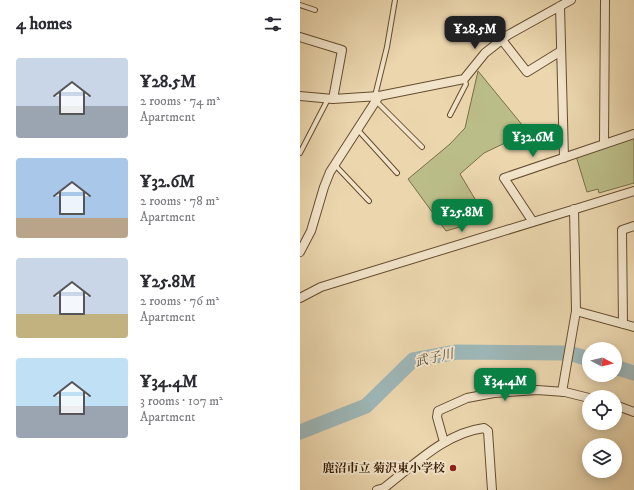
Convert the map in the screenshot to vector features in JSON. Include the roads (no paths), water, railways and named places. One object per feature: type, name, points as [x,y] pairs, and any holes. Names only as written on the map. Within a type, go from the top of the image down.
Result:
[{"type":"street","points":[[300,96],[330,99],[377,98],[464,78],[485,53],[508,35],[571,0]]},
{"type":"street","points":[[604,144],[605,0]]},
{"type":"street","points":[[560,6],[564,158]]},
{"type":"street","points":[[300,38],[342,50],[330,99]]},
{"type":"street","points":[[502,40],[527,72],[561,51]]},
{"type":"street","points":[[300,252],[311,232],[330,172],[377,98]]},
{"type":"street","points":[[533,222],[504,178],[634,134]]},
{"type":"street","points":[[300,298],[321,286],[634,191]]},
{"type":"street","points":[[562,392],[576,311],[574,209]]},
{"type":"street","points":[[622,324],[622,230],[634,226]]},
{"type":"street","points":[[576,311],[634,327]]},
{"type":"street","points":[[444,442],[437,417],[438,411],[467,398],[494,393],[537,390],[562,392],[582,396]]},
{"type":"street","points":[[622,408],[634,412]]},
{"type":"street","points":[[377,490],[384,488],[444,442],[476,429],[484,428],[488,431],[492,490]]},
{"type":"lane","points":[[395,0],[377,98],[422,147]]},
{"type":"lane","points":[[300,5],[315,10]]},
{"type":"lane","points":[[450,115],[466,84],[464,78]]},
{"type":"lane","points":[[300,153],[330,99]]},
{"type":"lane","points":[[358,130],[397,173]]},
{"type":"lane","points":[[335,165],[369,201]]},
{"type":"waterway","name":"武子川","points":[[300,432],[366,406],[413,360],[457,352],[569,353],[582,357]]},
{"type":"waterway","name":"武子川","points":[[622,369],[634,373]]},
{"type":"place","name":"鹿沼市立 菊沢東小学校","points":[[453,468]]}]
